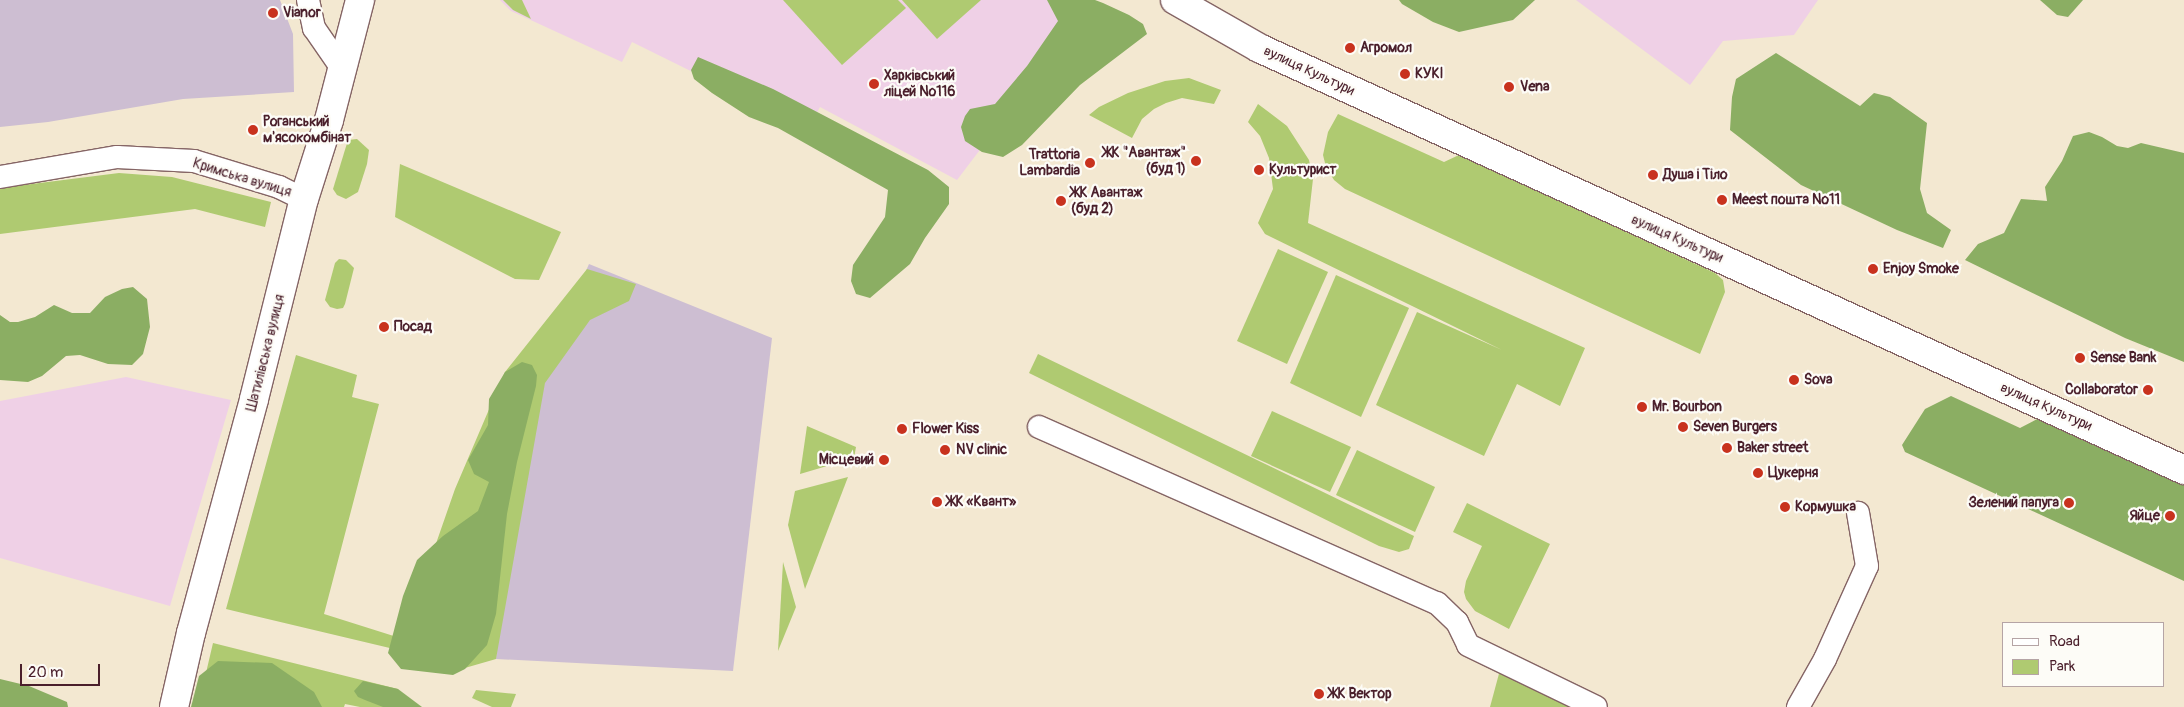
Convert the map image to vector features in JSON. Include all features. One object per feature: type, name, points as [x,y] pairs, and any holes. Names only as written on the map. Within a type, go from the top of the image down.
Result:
[{"type":"street","points":[[308,0],[314,28],[341,67]]},
{"type":"street","name":"Шатилівська вулиця","points":[[174,707],[304,199],[329,120],[341,67],[360,0]]},
{"type":"street","name":"вулиця Культури","points":[[1181,2],[1259,48],[2184,470]]},
{"type":"street","name":"Кримська вулиця","points":[[0,177],[117,157],[194,161],[279,187],[304,199]]},
{"type":"street","points":[[1039,427],[1437,603],[1457,622],[1468,644],[1596,707]]},
{"type":"street","points":[[1798,707],[1825,659],[1867,566],[1858,512]]},
{"type":"shaded area","points":[[0,0],[280,0],[293,34],[294,92],[183,99],[48,122],[0,127]]},
{"type":"shaded area","name":"Харківський ліцей №116","points":[[500,0],[1094,0],[957,180],[820,107],[808,129],[632,42],[622,62],[511,11]]},
{"type":"shaded area","points":[[1576,0],[1818,0],[1794,35],[1723,41],[1690,85]]},
{"type":"shaded area","points":[[589,264],[772,338],[733,671],[496,659],[502,569],[520,468],[559,333]]},
{"type":"shaded area","points":[[126,377],[231,400],[170,606],[0,558],[0,401]]},
{"type":"green space","points":[[503,0],[522,0],[531,19],[513,10]]},
{"type":"green space","points":[[783,0],[898,0],[906,8],[842,65]]},
{"type":"green space","points":[[902,0],[981,0],[937,39]]},
{"type":"green space","points":[[1047,0],[1095,0],[1129,15],[1143,24],[1147,34],[1080,85],[1022,145],[1003,157],[982,152],[965,141],[961,127],[965,116],[970,109],[995,104],[1027,66],[1058,21]]},
{"type":"green space","points":[[1399,0],[1535,0],[1513,20],[1459,32],[1433,22],[1402,4]]},
{"type":"green space","points":[[2040,0],[2083,0],[2068,17],[2057,15]]},
{"type":"green space","points":[[1776,53],[1860,106],[1874,93],[1890,97],[1927,123],[1920,189],[1927,213],[1951,230],[1943,248],[1897,230],[1801,185],[1730,130],[1732,97],[1736,79]]},
{"type":"green space","points":[[698,57],[773,89],[928,170],[949,187],[949,204],[925,238],[910,264],[870,298],[856,294],[851,281],[853,265],[885,217],[888,190],[778,128],[749,117],[712,93],[694,79],[691,70]]},
{"type":"green space","points":[[1189,78],[1221,90],[1214,104],[1182,98],[1166,103],[1154,109],[1142,119],[1132,138],[1089,115],[1099,107],[1128,93],[1165,81]]},
{"type":"green space","points":[[1258,104],[1287,126],[1309,160],[1313,179],[1308,223],[1585,348],[1560,406],[1517,384],[1484,456],[1376,405],[1417,312],[1502,350],[1265,234],[1258,223],[1273,189],[1269,158],[1260,136],[1248,122]]},
{"type":"green space","points":[[1338,114],[1444,162],[1459,155],[1715,273],[1723,280],[1725,292],[1700,354],[1345,189],[1334,180],[1326,167],[1323,155],[1328,132]]},
{"type":"green space","points":[[2089,132],[2117,146],[2128,148],[2141,143],[2184,153],[2184,362],[2125,338],[1965,260],[1978,244],[2004,233],[2021,199],[2047,201],[2045,187],[2062,161],[2073,136]]},
{"type":"green space","points":[[357,139],[369,150],[367,164],[358,192],[346,199],[337,195],[333,189],[348,140]]},
{"type":"green space","points":[[400,164],[561,232],[539,280],[515,279],[395,217]]},
{"type":"green space","points":[[119,173],[172,177],[271,202],[265,227],[195,209],[0,234],[0,188]]},
{"type":"green space","points":[[1278,249],[1328,272],[1287,364],[1237,341]]},
{"type":"green space","points":[[339,259],[346,260],[354,268],[345,304],[343,308],[337,309],[330,307],[325,300],[335,263]]},
{"type":"green space","points":[[587,269],[636,284],[629,301],[590,320],[545,383],[496,659],[444,674],[432,555],[455,489],[505,372]]},
{"type":"green space","points":[[1336,275],[1409,308],[1361,417],[1290,383]]},
{"type":"green space","points":[[133,287],[147,299],[150,327],[143,354],[132,365],[108,364],[80,355],[66,356],[42,376],[28,382],[0,380],[0,315],[10,322],[18,322],[35,317],[54,305],[72,313],[90,313],[105,297],[122,289]]},
{"type":"green space","points":[[1038,354],[1414,536],[1409,549],[1399,552],[1379,546],[1029,373]]},
{"type":"green space","points":[[296,355],[357,375],[352,397],[379,404],[324,614],[400,638],[394,649],[226,609]]},
{"type":"green space","points":[[522,362],[532,365],[537,375],[536,386],[517,462],[507,514],[496,614],[487,645],[465,669],[453,675],[401,669],[388,653],[403,596],[417,560],[443,536],[478,511],[489,482],[474,474],[468,460],[488,425],[489,399],[505,372]]},
{"type":"green space","points":[[1951,396],[2020,428],[2041,417],[2184,485],[2184,581],[1905,452],[1902,445],[1925,409]]},
{"type":"green space","points":[[1272,411],[1351,447],[1330,492],[1251,456]]},
{"type":"green space","points":[[807,426],[856,447],[854,458],[800,474]]},
{"type":"green space","points":[[1357,450],[1435,487],[1415,532],[1336,495]]},
{"type":"green space","points":[[848,477],[805,589],[788,525],[795,491]]},
{"type":"green space","points":[[1467,503],[1550,544],[1509,629],[1475,611],[1466,599],[1464,592],[1466,581],[1482,546],[1453,532]]},
{"type":"green space","points":[[783,562],[796,607],[778,651]]},
{"type":"green space","points":[[213,643],[398,689],[403,707],[360,707],[345,704],[344,707],[198,707]]},
{"type":"green space","points":[[218,661],[272,663],[314,692],[322,707],[191,707],[199,676]]},
{"type":"green space","points":[[1500,670],[1583,707],[1490,707]]},
{"type":"green space","points":[[0,679],[29,686],[67,702],[68,707],[0,707]]},
{"type":"green space","points":[[363,681],[398,689],[422,707],[383,707],[358,697],[354,691]]},
{"type":"green space","points":[[476,690],[516,694],[511,707],[492,707],[472,698]]},
{"type":"place","name":"Vianor","points":[[273,13]]},
{"type":"place","name":"Агромол","points":[[1350,48]]},
{"type":"place","name":"КУКІ","points":[[1405,74]]},
{"type":"place","name":"Харківський ліцей №116","points":[[874,84]]},
{"type":"place","name":"Vena","points":[[1509,87]]},
{"type":"place","name":"Роганський м'ясокомбінат","points":[[253,130]]},
{"type":"place","name":"ЖК \"Авантаж\" (буд 1)","points":[[1196,161]]},
{"type":"place","name":"Trattoria Lambardia","points":[[1090,163]]},
{"type":"place","name":"Культурист","points":[[1259,170]]},
{"type":"place","name":"Душа і Тіло","points":[[1653,175]]},
{"type":"place","name":"Meest пошта №11","points":[[1722,200]]},
{"type":"place","name":"ЖК Авантаж (буд 2)","points":[[1061,201]]},
{"type":"place","name":"Enjoy Smoke","points":[[1873,269]]},
{"type":"place","name":"Посад","points":[[384,327]]},
{"type":"place","name":"Sense Bank","points":[[2080,358]]},
{"type":"place","name":"Sova","points":[[1794,380]]},
{"type":"place","name":"Collaborator","points":[[2148,390]]},
{"type":"place","name":"Mr. Bourbon","points":[[1642,407]]},
{"type":"place","name":"Seven Burgers","points":[[1683,427]]},
{"type":"place","name":"Flower Kiss","points":[[902,429]]},
{"type":"place","name":"Baker street","points":[[1727,448]]},
{"type":"place","name":"NV clinic","points":[[945,450]]},
{"type":"place","name":"Місцевий","points":[[884,460]]},
{"type":"place","name":"Цукерня","points":[[1758,473]]},
{"type":"place","name":"ЖК «Квант»","points":[[937,502]]},
{"type":"place","name":"Зелений папуга","points":[[2069,503]]},
{"type":"place","name":"Кормушка","points":[[1785,507]]},
{"type":"place","name":"Яйце","points":[[2170,516]]},
{"type":"place","name":"ЖК Вектор","points":[[1319,694]]}]
